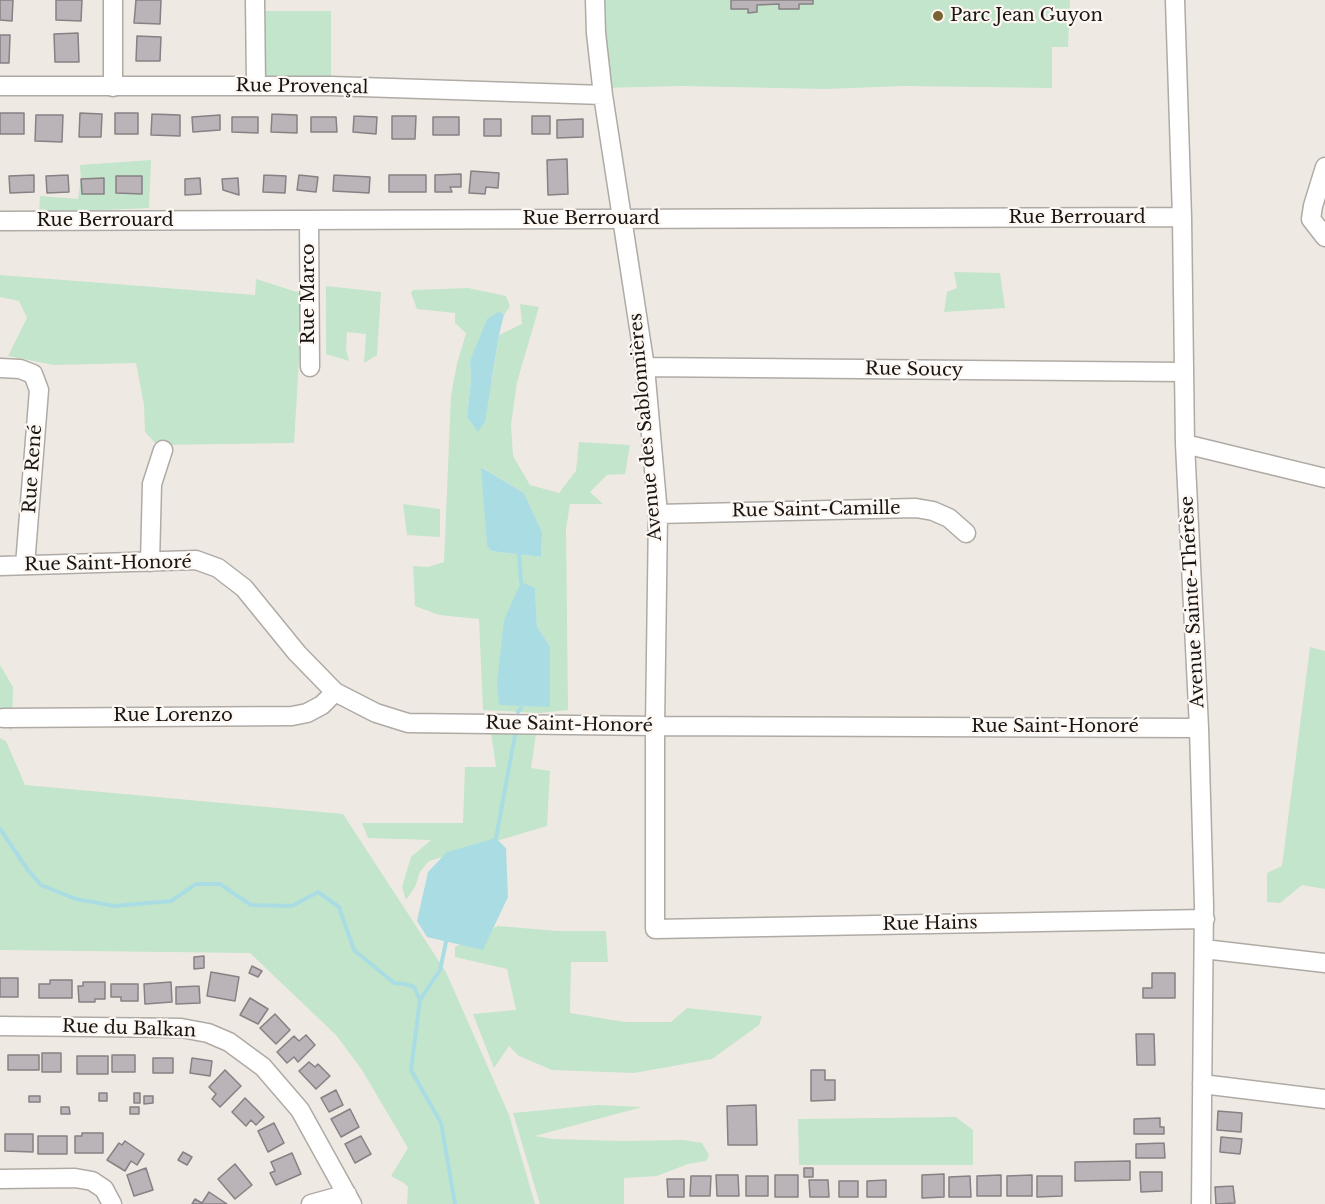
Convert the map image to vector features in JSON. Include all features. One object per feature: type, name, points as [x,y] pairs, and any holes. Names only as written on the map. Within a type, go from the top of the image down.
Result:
[{"type":"street","points":[[113,0],[113,87]]},
{"type":"street","points":[[255,0],[256,86]]},
{"type":"street","name":"Avenue des Sablonnières","points":[[595,0],[603,95],[645,367],[658,514],[655,929]]},
{"type":"street","name":"Avenue Sainte-Thérèse","points":[[1175,0],[1182,218],[1185,444],[1199,728],[1205,919],[1201,1204]]},
{"type":"street","name":"Rue Provençal","points":[[0,86],[256,86],[603,95]]},
{"type":"street","points":[[1325,167],[1311,219],[1325,237]]},
{"type":"street","name":"Rue Berrouard","points":[[0,221],[1182,218]]},
{"type":"street","name":"Rue Marco","points":[[309,220],[310,367]]},
{"type":"street","name":"Rue Soucy","points":[[645,367],[1183,372]]},
{"type":"street","name":"Rue René","points":[[0,368],[20,369],[33,374],[39,390],[25,565]]},
{"type":"street","points":[[1185,444],[1325,478]]},
{"type":"street","points":[[150,562],[152,483],[163,450]]},
{"type":"street","name":"Rue Saint-Camille","points":[[658,514],[916,508],[933,511],[949,518],[966,533]]},
{"type":"street","name":"Rue Saint-Honoré","points":[[0,566],[196,560],[218,568],[244,588],[297,653],[335,692],[376,713],[408,723],[1199,728]]},
{"type":"street","name":"Rue Lorenzo","points":[[3,718],[292,716],[315,709],[335,692]]},
{"type":"street","name":"Rue Hains","points":[[655,929],[1205,919]]},
{"type":"street","points":[[1204,949],[1325,963]]},
{"type":"street","name":"Rue du Balkan","points":[[0,1026],[181,1028],[208,1033],[229,1042],[263,1067],[300,1110],[350,1199]]},
{"type":"street","points":[[1202,1084],[1325,1099]]},
{"type":"street","points":[[0,1179],[75,1178],[92,1181],[104,1189],[112,1204]]},
{"type":"street","points":[[311,1204],[350,1199]]},
{"type":"green space","name":"Parc Jean Guyon","points":[[595,0],[1070,0],[1068,47],[1052,47],[1052,88],[903,86],[826,89],[681,86],[602,88]]},
{"type":"green space","points":[[256,11],[331,11],[331,86],[256,85]]},
{"type":"green space","points":[[151,160],[149,208],[39,213],[40,196],[78,199],[81,179],[80,165]]},
{"type":"green space","points":[[954,272],[1000,273],[1005,308],[944,312],[947,292],[957,288]]},
{"type":"green space","points":[[0,275],[255,295],[256,279],[303,294],[294,443],[157,445],[145,432],[144,405],[136,363],[54,365],[8,356],[27,318],[19,301],[0,297]]},
{"type":"green space","points":[[326,286],[381,292],[377,355],[364,363],[366,334],[347,332],[346,349],[349,361],[326,354]]},
{"type":"green space","points":[[468,288],[506,296],[510,306],[504,315],[500,311],[470,361],[471,380],[467,417],[492,381],[499,335],[522,324],[520,304],[539,307],[517,382],[511,425],[513,456],[530,485],[559,493],[576,471],[579,442],[630,445],[625,474],[607,475],[590,492],[603,504],[570,504],[566,529],[568,710],[539,713],[483,710],[479,619],[439,615],[415,606],[413,566],[428,567],[444,562],[451,395],[466,333],[455,323],[455,313],[417,309],[411,293],[413,290]],"holes":[[[482,467],[524,493],[542,532],[541,557],[491,551],[487,546]],[[535,588],[537,627],[550,646],[504,620]]]},
{"type":"green space","points":[[403,504],[440,509],[440,537],[407,535]]},
{"type":"green space","points":[[1310,647],[1325,651],[1325,889],[1302,885],[1280,903],[1267,902],[1267,873],[1282,866]]},
{"type":"green space","points":[[0,665],[13,687],[12,731],[0,722]]},
{"type":"green space","points":[[491,733],[536,734],[531,768],[550,771],[547,826],[429,861],[420,872],[415,887],[406,900],[402,887],[411,857],[431,840],[368,838],[362,823],[463,823],[465,767],[496,767]]},
{"type":"green space","points":[[0,738],[6,741],[25,785],[343,814],[446,972],[509,1115],[535,1204],[407,1204],[408,1187],[391,1176],[408,1148],[362,1070],[336,1035],[250,953],[0,950]]},
{"type":"green space","points":[[498,926],[558,931],[606,931],[608,962],[571,962],[570,1013],[625,1022],[671,1022],[687,1008],[762,1016],[759,1025],[712,1059],[634,1073],[552,1070],[519,1056],[509,1046],[494,1068],[473,1014],[516,1010],[507,969],[455,957],[455,947]]},
{"type":"green space","points":[[598,1105],[642,1107],[535,1136],[553,1139],[622,1141],[684,1140],[702,1143],[709,1155],[706,1161],[688,1164],[657,1176],[624,1178],[624,1204],[540,1204],[513,1113]]},
{"type":"green space","points":[[956,1117],[973,1130],[973,1165],[799,1165],[798,1119]]},
{"type":"water","points":[[500,311],[504,315],[485,422],[478,432],[467,417],[471,380],[470,361],[487,319]]},
{"type":"water","points":[[481,467],[524,493],[542,532],[541,557],[491,551],[487,546]]},
{"type":"water","points":[[521,582],[535,588],[537,627],[550,646],[550,707],[499,705],[497,683],[504,620]]},
{"type":"water","points":[[496,838],[506,848],[508,897],[483,950],[427,937],[417,921],[428,872],[447,852]]},
{"type":"building","points":[[0,0],[13,0],[12,21],[0,20]]},
{"type":"building","points":[[56,0],[82,0],[81,21],[56,20]]},
{"type":"building","points":[[136,0],[161,0],[160,24],[134,23]]},
{"type":"building","points":[[731,0],[813,0],[813,4],[799,4],[799,9],[779,9],[779,4],[757,5],[757,12],[748,13],[748,9],[731,9]]},
{"type":"building","points":[[78,33],[79,62],[55,62],[54,34]]},
{"type":"building","points":[[0,35],[10,35],[9,63],[0,63]]},
{"type":"building","points":[[137,36],[161,37],[160,61],[136,61]]},
{"type":"building","points":[[0,113],[24,113],[24,134],[0,134]]},
{"type":"building","points":[[80,113],[102,114],[101,137],[79,137]]},
{"type":"building","points":[[115,113],[138,113],[138,134],[115,134]]},
{"type":"building","points":[[152,114],[180,115],[180,136],[151,135]]},
{"type":"building","points":[[272,114],[297,115],[297,133],[271,132]]},
{"type":"building","points":[[36,115],[63,115],[62,142],[35,141]]},
{"type":"building","points":[[220,115],[220,130],[193,132],[192,117]]},
{"type":"building","points":[[354,116],[377,117],[376,134],[353,132]]},
{"type":"building","points":[[392,116],[416,116],[415,139],[392,139]]},
{"type":"building","points":[[532,116],[550,116],[550,134],[532,134]]},
{"type":"building","points":[[232,117],[258,117],[258,133],[232,132]]},
{"type":"building","points":[[311,117],[336,117],[337,132],[311,132]]},
{"type":"building","points":[[433,117],[459,117],[459,135],[433,135]]},
{"type":"building","points":[[484,119],[501,119],[501,136],[484,136]]},
{"type":"building","points":[[583,119],[583,137],[557,138],[557,120]]},
{"type":"building","points":[[567,159],[568,194],[548,195],[547,160]]},
{"type":"building","points":[[471,171],[499,173],[498,188],[486,187],[485,194],[469,193]]},
{"type":"building","points":[[461,174],[461,187],[450,187],[452,192],[435,192],[435,175]]},
{"type":"building","points":[[34,175],[34,192],[10,193],[9,176]]},
{"type":"building","points":[[68,175],[69,192],[47,193],[46,176]]},
{"type":"building","points":[[264,175],[286,176],[285,193],[263,192]]},
{"type":"building","points":[[299,175],[318,177],[316,192],[297,190]]},
{"type":"building","points":[[334,175],[370,177],[369,193],[333,191]]},
{"type":"building","points":[[389,175],[426,175],[426,192],[389,192]]},
{"type":"building","points":[[116,176],[142,176],[142,194],[116,193]]},
{"type":"building","points":[[104,178],[104,194],[82,194],[81,179]]},
{"type":"building","points":[[200,178],[201,194],[185,195],[185,179]]},
{"type":"building","points":[[238,178],[239,195],[223,190],[222,179]]},
{"type":"building","points":[[204,956],[204,968],[194,969],[194,957]]},
{"type":"building","points":[[252,966],[262,971],[258,977],[249,973]]},
{"type":"building","points":[[211,972],[239,977],[235,1001],[207,996]]},
{"type":"building","points":[[1152,973],[1175,973],[1175,998],[1143,998],[1143,988],[1152,988]]},
{"type":"building","points":[[0,978],[18,978],[18,997],[0,997]]},
{"type":"building","points":[[50,980],[72,980],[72,998],[39,998],[39,984],[50,984]]},
{"type":"building","points":[[83,982],[105,982],[105,999],[95,999],[95,1002],[79,1002],[78,986],[83,986]]},
{"type":"building","points":[[171,982],[172,1002],[145,1004],[144,984]]},
{"type":"building","points":[[111,984],[138,984],[138,1001],[121,1001],[121,997],[111,997]]},
{"type":"building","points":[[199,986],[200,1003],[176,1004],[176,987]]},
{"type":"building","points":[[250,998],[268,1009],[258,1024],[240,1015]]},
{"type":"building","points":[[275,1014],[290,1030],[276,1044],[260,1028]]},
{"type":"building","points":[[1136,1034],[1154,1034],[1155,1065],[1137,1065]]},
{"type":"building","points":[[306,1035],[315,1045],[298,1062],[294,1057],[287,1063],[277,1052],[294,1036],[299,1041]]},
{"type":"building","points":[[42,1053],[61,1053],[61,1072],[42,1072]]},
{"type":"building","points":[[8,1055],[39,1055],[39,1070],[8,1070]]},
{"type":"building","points":[[112,1055],[135,1055],[135,1072],[112,1072]]},
{"type":"building","points":[[77,1056],[108,1056],[108,1074],[77,1074]]},
{"type":"building","points":[[153,1058],[173,1058],[173,1073],[153,1073]]},
{"type":"building","points":[[192,1058],[212,1061],[210,1076],[190,1073]]},
{"type":"building","points":[[309,1062],[315,1067],[318,1064],[330,1076],[316,1089],[299,1071]]},
{"type":"building","points":[[225,1070],[241,1086],[220,1107],[212,1099],[216,1094],[209,1087]]},
{"type":"building","points":[[811,1070],[825,1070],[825,1080],[835,1080],[835,1100],[811,1101]]},
{"type":"building","points":[[336,1090],[343,1105],[329,1112],[321,1098]]},
{"type":"building","points":[[99,1093],[107,1093],[107,1101],[99,1101]]},
{"type":"building","points":[[134,1093],[140,1093],[140,1103],[134,1103]]},
{"type":"building","points":[[29,1096],[40,1096],[40,1102],[29,1102]]},
{"type":"building","points":[[144,1096],[153,1096],[153,1103],[144,1104]]},
{"type":"building","points":[[245,1098],[264,1117],[256,1125],[251,1120],[246,1126],[232,1112]]},
{"type":"building","points":[[756,1105],[757,1145],[728,1145],[727,1106]]},
{"type":"building","points":[[61,1107],[69,1107],[70,1114],[61,1114]]},
{"type":"building","points":[[130,1107],[139,1107],[139,1114],[130,1114]]},
{"type":"building","points":[[350,1109],[359,1127],[341,1137],[331,1119]]},
{"type":"building","points":[[1218,1111],[1242,1113],[1241,1132],[1217,1130]]},
{"type":"building","points":[[1160,1118],[1160,1127],[1164,1127],[1164,1134],[1134,1134],[1134,1119]]},
{"type":"building","points":[[274,1123],[284,1143],[268,1152],[258,1131]]},
{"type":"building","points":[[82,1133],[103,1133],[103,1153],[75,1153],[75,1136],[82,1136]]},
{"type":"building","points":[[5,1134],[33,1134],[33,1152],[5,1151]]},
{"type":"building","points":[[38,1136],[67,1136],[67,1154],[38,1154]]},
{"type":"building","points":[[361,1136],[371,1154],[355,1163],[345,1144]]},
{"type":"building","points":[[1221,1137],[1242,1139],[1240,1154],[1220,1152]]},
{"type":"building","points":[[125,1141],[144,1154],[137,1165],[131,1161],[125,1171],[107,1160],[119,1143],[122,1145]]},
{"type":"building","points":[[1164,1143],[1165,1158],[1136,1158],[1136,1144]]},
{"type":"building","points":[[183,1152],[192,1157],[187,1165],[178,1160]]},
{"type":"building","points":[[292,1153],[301,1174],[276,1185],[270,1173],[275,1171],[271,1162]]},
{"type":"building","points":[[1130,1161],[1130,1180],[1075,1181],[1075,1162]]},
{"type":"building","points":[[235,1164],[252,1185],[235,1199],[218,1179]]},
{"type":"building","points":[[146,1168],[153,1190],[134,1196],[127,1175]]},
{"type":"building","points":[[804,1168],[813,1168],[813,1177],[804,1177]]},
{"type":"building","points":[[1140,1172],[1162,1172],[1162,1191],[1141,1192]]},
{"type":"building","points":[[944,1174],[944,1197],[922,1198],[922,1175]]},
{"type":"building","points":[[716,1175],[738,1175],[739,1196],[717,1196]]},
{"type":"building","points":[[775,1175],[798,1175],[798,1197],[775,1197]]},
{"type":"building","points":[[1001,1175],[1001,1196],[977,1196],[977,1176]]},
{"type":"building","points":[[1032,1175],[1032,1196],[1007,1196],[1007,1176]]},
{"type":"building","points":[[691,1176],[711,1176],[710,1196],[690,1196]]},
{"type":"building","points":[[746,1176],[768,1176],[768,1196],[746,1196]]},
{"type":"building","points":[[970,1176],[971,1197],[949,1197],[949,1177]]},
{"type":"building","points":[[1037,1176],[1062,1176],[1062,1196],[1037,1197]]},
{"type":"building","points":[[667,1179],[684,1179],[684,1197],[668,1197]]},
{"type":"building","points":[[809,1180],[828,1180],[829,1197],[810,1197]]},
{"type":"building","points":[[886,1180],[886,1197],[867,1197],[867,1181]]},
{"type":"building","points":[[839,1181],[858,1181],[858,1197],[839,1197]]},
{"type":"building","points":[[1233,1186],[1235,1203],[1216,1204],[1215,1187]]},
{"type":"building","points":[[209,1192],[227,1204],[192,1204],[195,1199],[202,1203]]},
{"type":"waterway","points":[[519,554],[521,582]]},
{"type":"waterway","points":[[518,712],[521,708]]},
{"type":"waterway","points":[[496,838],[515,735]]},
{"type":"waterway","points":[[0,829],[41,885],[76,899],[114,906],[171,901],[196,884],[220,884],[251,905],[292,906],[318,892],[339,907],[354,950],[394,983],[414,987],[420,1000],[411,1070],[441,1123],[455,1204]]},
{"type":"waterway","points":[[420,1000],[440,970],[446,942]]},
{"type":"place","name":"Parc Jean Guyon","points":[[938,16]]}]
